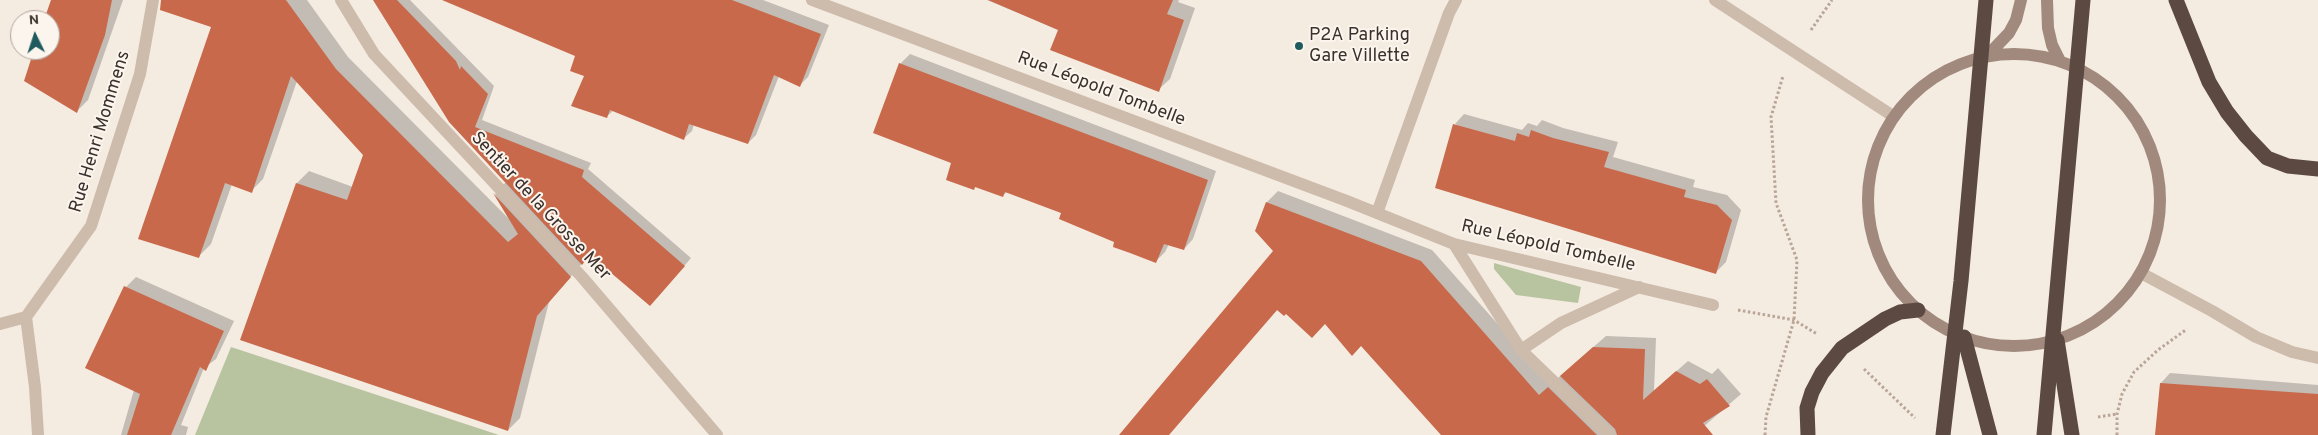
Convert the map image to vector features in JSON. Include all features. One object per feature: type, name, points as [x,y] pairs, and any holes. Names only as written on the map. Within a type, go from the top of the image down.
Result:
[{"type":"highway","points":[[1943,435],[1961,281],[1986,0]]},
{"type":"highway","points":[[2044,435],[2084,0]]},
{"type":"highway","points":[[2176,0],[2209,82],[2227,112],[2267,158],[2288,166],[2318,169]]},
{"type":"highway","points":[[1808,435],[1807,408],[1812,392],[1822,373],[1842,348],[1885,319],[1900,312],[1918,310]]},
{"type":"highway","points":[[1964,337],[1990,435]]},
{"type":"highway","points":[[2057,340],[2071,428]]},
{"type":"main road","points":[[1988,55],[2009,33],[2016,20],[2022,0]]},
{"type":"main road","points":[[2047,0],[2048,28],[2052,44],[2060,61]]},
{"type":"main road","points":[[2024,53],[2060,61],[2099,80],[2130,110],[2151,148],[2161,190],[2157,233],[2141,273],[2119,302],[2090,324],[2057,340],[2010,346],[1964,337],[1940,326],[1918,310],[1890,278],[1872,239],[1867,196],[1874,154],[1893,116],[1919,88],[1951,67],[1988,55],[2024,53]]},
{"type":"street","name":"Rue Henri Mommens","points":[[26,317],[91,226],[140,74],[153,0]]},
{"type":"street","name":"Sentier de la Grosse Mer","points":[[342,0],[374,54],[582,277],[717,435]]},
{"type":"street","name":"Rue Léopold Tombelle","points":[[812,0],[1377,213],[1454,244],[1713,305]]},
{"type":"street","points":[[1377,213],[1449,13],[1456,0]]},
{"type":"street","points":[[1715,0],[1893,116]]},
{"type":"street","points":[[1454,244],[1522,350],[1609,435]]},
{"type":"street","points":[[2141,273],[2256,337],[2292,352],[2318,358]]},
{"type":"street","points":[[1522,350],[1561,324],[1639,287]]},
{"type":"street","points":[[0,324],[26,317],[35,387],[38,435]]},
{"type":"path","points":[[1765,435],[1766,417],[1794,320],[1797,260],[1776,204],[1771,117],[1781,80],[1795,52],[1832,0]]},
{"type":"path","points":[[1713,305],[1794,320],[1842,348],[1915,418],[1924,419]]},
{"type":"path","points":[[2117,435],[2117,414],[2122,394],[2134,372],[2158,350],[2212,311]]},
{"type":"path","points":[[2071,428],[2117,414]]},
{"type":"green space","points":[[1494,263],[1581,287],[1578,303],[1516,295],[1494,269]]},
{"type":"green space","points":[[231,347],[499,435],[195,435]]},
{"type":"building","points":[[51,0],[112,0],[105,35],[77,113],[24,81],[31,60],[60,60],[60,10],[48,10]]},
{"type":"building","points":[[161,0],[286,0],[336,69],[508,242],[518,234],[493,193],[571,277],[537,316],[508,431],[240,340],[296,183],[347,200],[363,155],[291,76],[252,193],[225,183],[199,258],[138,239],[211,27],[160,10]]},
{"type":"building","points":[[373,0],[397,0],[456,61],[460,70],[461,66],[488,94],[475,127],[584,170],[582,177],[685,266],[650,306],[590,255],[582,265],[449,122]]},
{"type":"building","points":[[442,0],[732,0],[821,34],[800,87],[774,75],[748,144],[689,124],[684,140],[610,110],[607,118],[571,106],[584,76],[570,71],[575,56]]},
{"type":"building","points":[[988,0],[1173,0],[1167,14],[1184,20],[1159,92],[1050,50],[1058,30]]},
{"type":"building","points":[[899,63],[1208,180],[1184,250],[1164,244],[1156,263],[1113,247],[1114,242],[1059,219],[1061,213],[1005,192],[1003,197],[975,187],[974,190],[946,180],[951,163],[873,133]]},
{"type":"building","points":[[1453,124],[1515,141],[1517,133],[1529,137],[1531,130],[1553,138],[1609,152],[1604,167],[1686,190],[1684,197],[1717,205],[1732,220],[1716,274],[1435,188]]},
{"type":"building","points":[[1266,202],[1421,261],[1539,395],[1548,387],[1597,435],[1441,435],[1361,346],[1352,356],[1325,324],[1312,338],[1286,314],[1284,316],[1277,310],[1169,435],[1119,435],[1273,251],[1255,231]]},
{"type":"building","points":[[124,286],[224,331],[206,371],[200,367],[171,435],[127,435],[140,394],[85,368]]},
{"type":"building","points":[[1593,347],[1645,349],[1643,400],[1676,371],[1700,384],[1707,379],[1730,406],[1703,423],[1713,435],[1617,435],[1615,429],[1560,376]]},
{"type":"building","points":[[2160,383],[2318,394],[2318,435],[2155,435]]},
{"type":"place","name":"P2A Parking Gare Villette","points":[[1299,46]]}]
